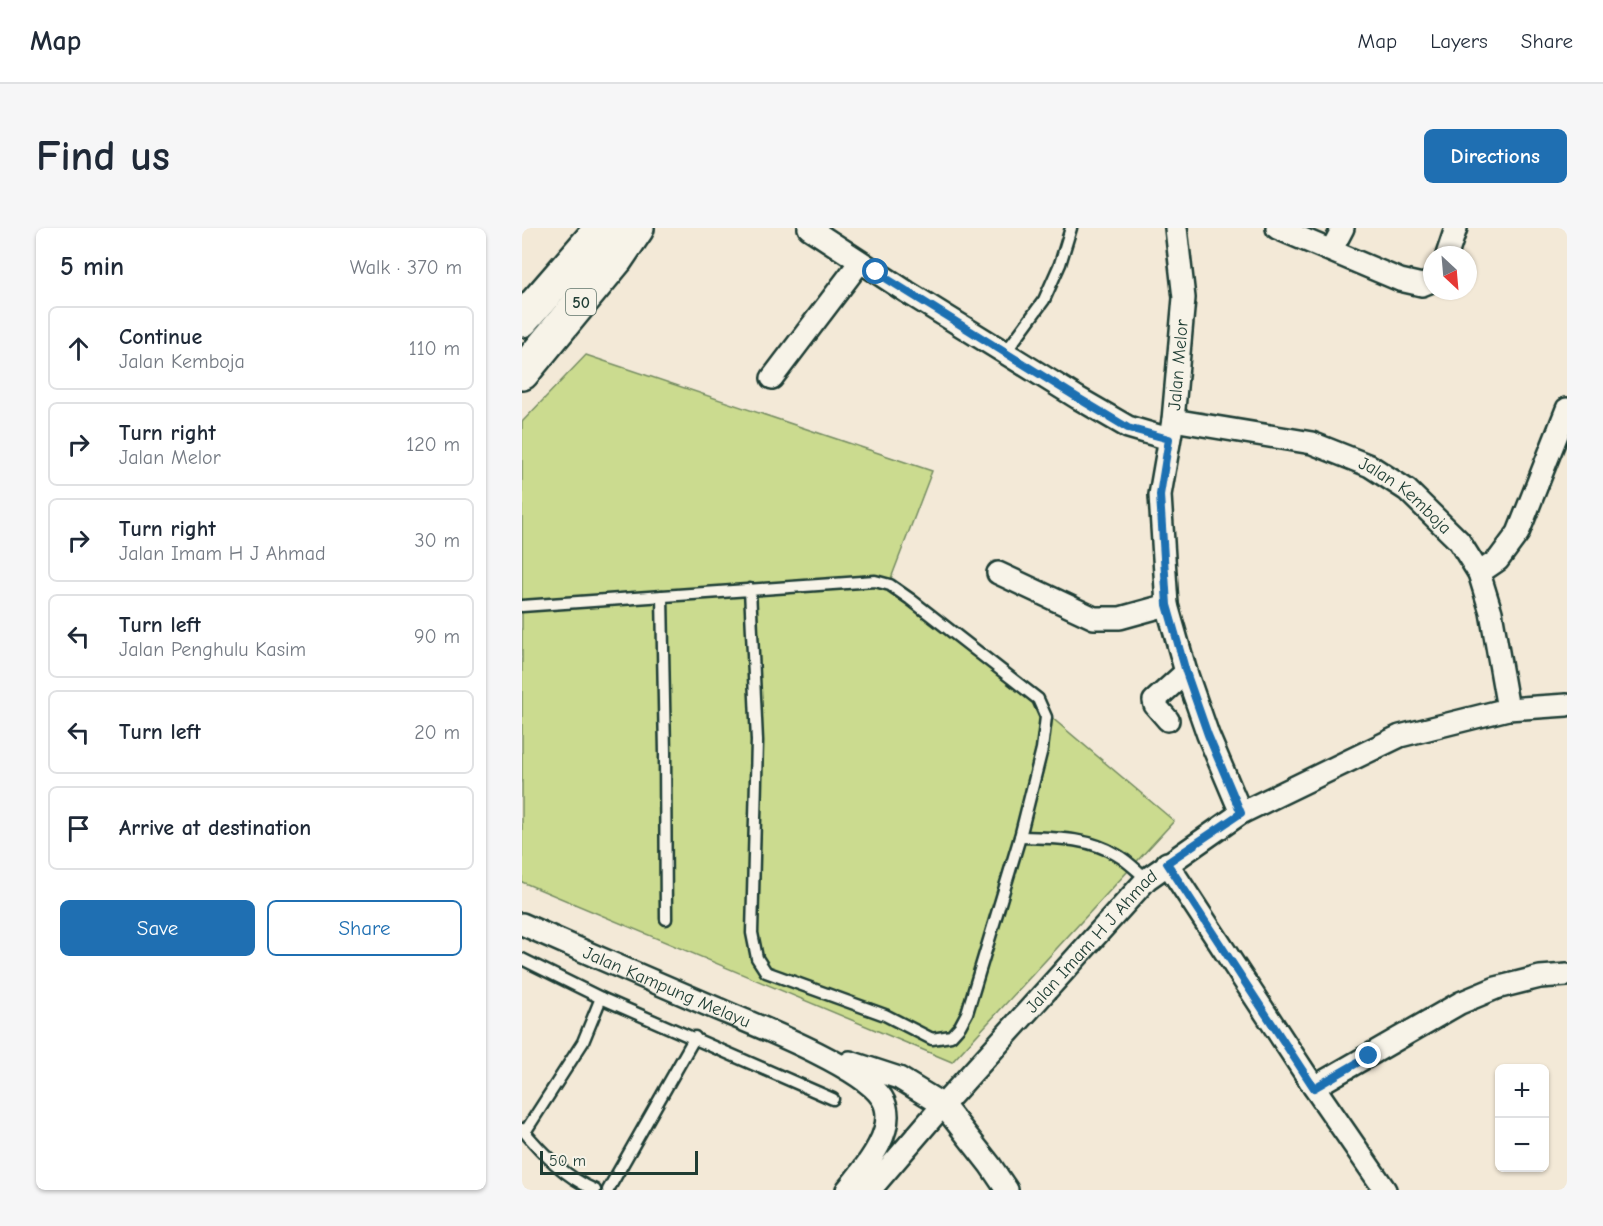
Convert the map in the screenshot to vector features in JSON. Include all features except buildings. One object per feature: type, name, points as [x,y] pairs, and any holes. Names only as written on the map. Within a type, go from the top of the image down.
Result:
[{"type":"highway","name":"50","points":[[522,320],[602,228]]},
{"type":"highway","name":"50","points":[[522,373],[616,259],[637,228]]},
{"type":"street","name":"Jalan Kemboja","points":[[809,228],[1128,428],[1312,442],[1370,466],[1407,490],[1459,542],[1479,573],[1491,612],[1508,709]]},
{"type":"street","name":"Jalan Melor","points":[[1176,228],[1184,297],[1171,430],[1160,495],[1167,605],[1186,672],[1208,735],[1241,813]]},
{"type":"street","points":[[1277,228],[1306,233],[1332,249],[1400,280],[1423,285]]},
{"type":"street","points":[[1332,249],[1343,228]]},
{"type":"street","points":[[1450,246],[1456,228]]},
{"type":"street","points":[[772,378],[861,262]]},
{"type":"street","points":[[1479,573],[1498,560],[1518,533],[1567,408]]},
{"type":"street","points":[[998,573],[1094,618],[1120,618],[1167,605]]},
{"type":"street","points":[[1168,720],[1155,705],[1154,700],[1186,672]]},
{"type":"street","name":"Jalan Imam H J Ahmad","points":[[870,1190],[943,1105],[1147,879],[1167,863],[1241,813],[1400,736],[1508,709],[1567,705]]},
{"type":"street","points":[[1167,863],[1314,1088],[1385,1190]]},
{"type":"street","name":"Jalan Kampung Melayu","points":[[522,924],[811,1050]]},
{"type":"street","points":[[1314,1088],[1460,1003],[1496,988],[1540,977],[1567,975]]},
{"type":"street","points":[[811,1050],[899,1077],[943,1105],[1007,1190]]},
{"type":"street","points":[[811,1050],[868,1082],[883,1099],[888,1122],[871,1160],[847,1190]]},
{"type":"lane","points":[[1005,353],[1044,300],[1071,228]]},
{"type":"lane","points":[[522,606],[750,589],[875,581],[890,585],[910,599],[1038,699],[1046,717],[1042,749],[1020,837],[967,1013],[951,1036],[932,1039],[885,1015],[766,972],[757,958],[752,933],[757,741],[750,589]]},
{"type":"lane","points":[[662,596],[666,919]]},
{"type":"lane","points":[[1020,837],[1066,838],[1092,843],[1118,855],[1147,879]]},
{"type":"lane","points":[[522,959],[601,998],[833,1099]]},
{"type":"lane","points":[[595,1190],[578,1183],[555,1166],[523,1130],[584,1042],[601,998]]},
{"type":"lane","points":[[608,1190],[694,1037]]},
{"type":"green space","points":[[586,355],[932,471],[890,581],[1174,821],[952,1062],[522,882],[522,422]]},
{"type":"route","points":[[876,272],[1128,428],[1169,439],[1160,495],[1167,605],[1186,672],[1208,735],[1241,813],[1167,863],[1314,1088],[1369,1056]]}]
